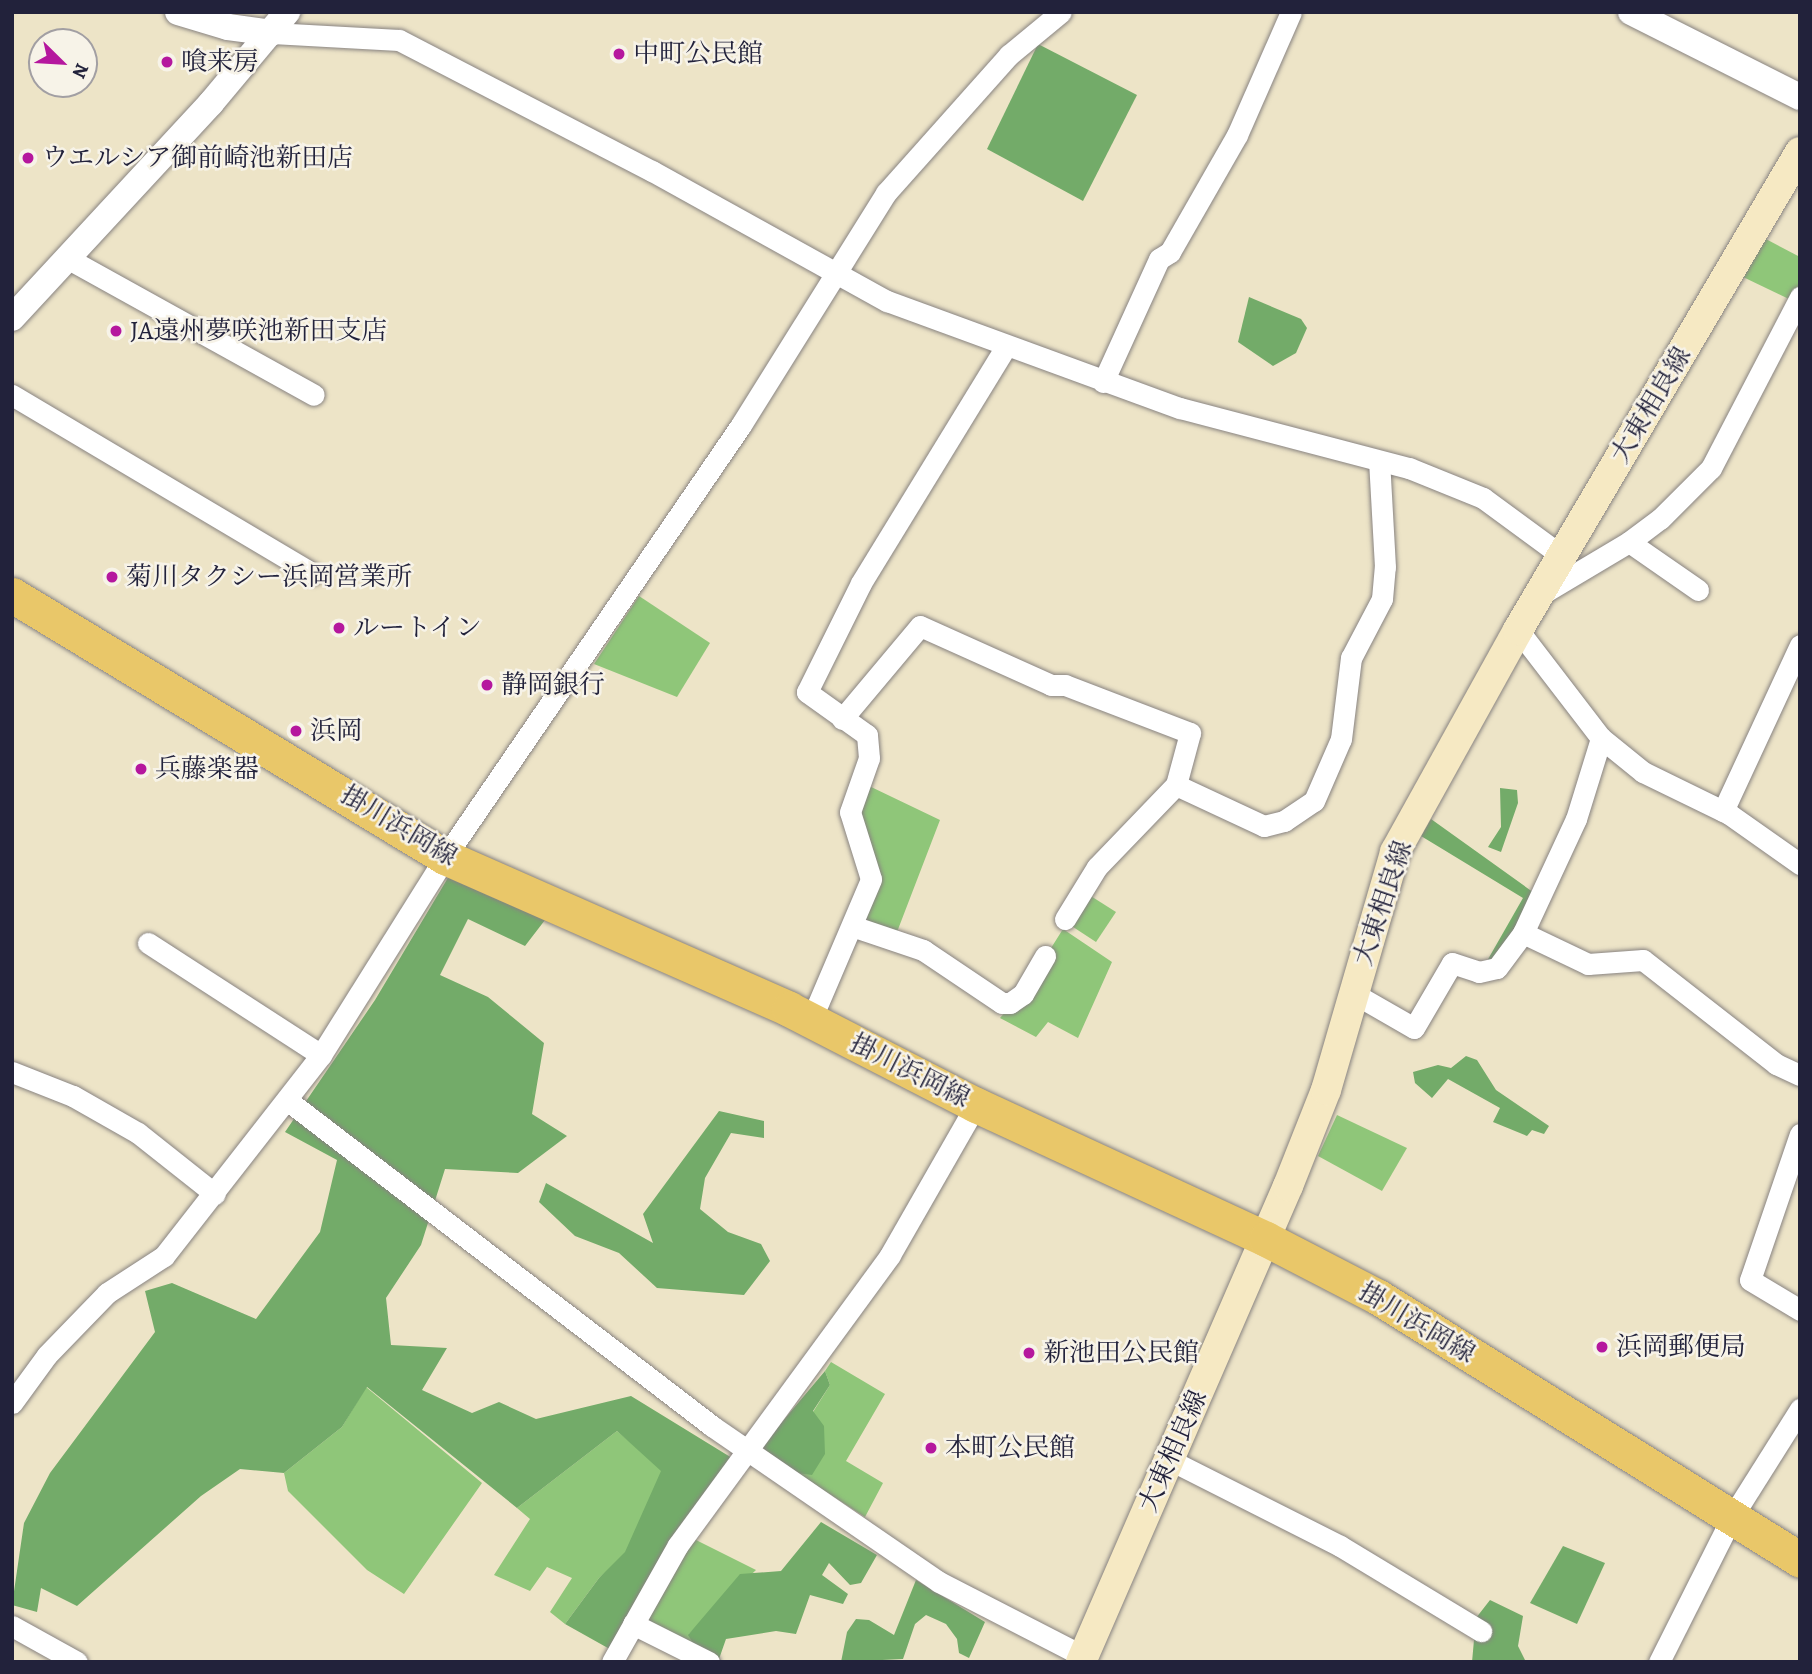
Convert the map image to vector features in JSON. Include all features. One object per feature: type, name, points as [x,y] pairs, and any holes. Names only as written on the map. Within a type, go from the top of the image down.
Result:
[{"type":"main road","name":"大東相良線","points":[[1082,1659],[1266,1239],[1326,1090],[1395,852],[1518,630],[1800,152]]},
{"type":"main road","name":"掛川浜岡線","points":[[12,594],[445,857],[811,1020],[976,1105],[1266,1239],[1378,1297],[1800,1560]]},
{"type":"street","points":[[178,12],[228,27],[279,23],[398,40],[652,171],[836,277],[887,302],[1180,408],[1379,461],[1483,498],[1562,555]]},
{"type":"street","points":[[12,1403],[47,1356],[107,1293],[164,1256],[321,1055],[445,857],[741,425],[836,277],[886,193],[1009,55],[1061,12]]},
{"type":"street","points":[[1103,382],[1159,260],[1170,252],[1237,135],[1291,12]]},
{"type":"street","points":[[1631,12],[1800,97]]},
{"type":"street","points":[[12,318],[279,23]]},
{"type":"street","points":[[67,258],[314,395]]},
{"type":"street","points":[[1538,596],[1629,542],[1660,519],[1712,468],[1800,297]]},
{"type":"street","points":[[811,1020],[871,879],[850,812],[869,758],[867,735],[807,692],[862,583],[1006,346]]},
{"type":"street","points":[[12,395],[313,574]]},
{"type":"street","points":[[1176,785],[1264,825],[1284,821],[1314,801],[1341,739],[1351,658],[1382,599],[1385,567],[1379,461]]},
{"type":"street","points":[[1629,542],[1698,590]]},
{"type":"street","points":[[842,719],[920,626],[1051,685],[1065,685],[1190,733],[1176,785],[1097,867],[1065,919]]},
{"type":"street","points":[[1518,630],[1601,738],[1643,772],[1723,811],[1800,864]]},
{"type":"street","points":[[1723,811],[1800,645]]},
{"type":"street","points":[[1353,993],[1414,1028],[1452,963],[1479,972],[1497,968],[1523,933],[1576,819],[1601,738]]},
{"type":"street","points":[[852,926],[923,950],[1002,1003],[1010,1003],[1023,993],[1045,956]]},
{"type":"street","points":[[1523,933],[1588,964],[1643,960],[1776,1064],[1800,1075]]},
{"type":"street","points":[[148,943],[321,1055]]},
{"type":"street","points":[[12,1072],[73,1096],[138,1133],[215,1194]]},
{"type":"street","points":[[287,1100],[428,1204],[571,1321],[745,1449],[939,1582],[1082,1659]]},
{"type":"street","points":[[612,1662],[678,1545],[745,1449],[890,1255],[976,1105]]},
{"type":"street","points":[[1800,1134],[1750,1280],[1800,1310]]},
{"type":"street","points":[[1659,1662],[1732,1517],[1800,1409]]},
{"type":"street","points":[[1170,1460],[1340,1546],[1481,1631]]},
{"type":"street","points":[[633,1624],[709,1662]]},
{"type":"street","points":[[12,1626],[77,1662]]},
{"type":"green space","points":[[1038,44],[1137,95],[1083,201],[987,149]]},
{"type":"green space","points":[[1764,238],[1800,257],[1800,288],[1793,301],[1743,277]]},
{"type":"green space","points":[[1249,297],[1301,319],[1307,328],[1296,353],[1273,366],[1238,342]]},
{"type":"green space","points":[[639,596],[710,643],[677,697],[594,664]]},
{"type":"green space","points":[[867,785],[940,820],[897,932],[855,920],[874,870],[859,817]]},
{"type":"green space","points":[[1500,788],[1517,790],[1518,803],[1501,852],[1488,847],[1501,827]]},
{"type":"green space","points":[[1431,819],[1537,895],[1493,966],[1487,961],[1523,898],[1421,836]]},
{"type":"green space","points":[[449,876],[545,920],[525,946],[468,919],[440,975],[488,997],[544,1043],[532,1114],[567,1136],[518,1173],[445,1169],[421,1245],[386,1298],[391,1345],[447,1348],[422,1390],[472,1413],[499,1402],[536,1419],[631,1396],[732,1458],[615,1652],[565,1624],[599,1578],[625,1552],[661,1471],[617,1431],[517,1508],[367,1387],[342,1427],[284,1473],[240,1469],[201,1496],[77,1606],[41,1588],[37,1612],[12,1605],[24,1523],[50,1473],[155,1332],[145,1291],[172,1283],[256,1319],[320,1232],[337,1160],[285,1132],[375,1000]]},
{"type":"green space","points":[[1086,893],[1116,912],[1096,942],[1067,923]]},
{"type":"green space","points":[[1063,929],[1112,962],[1078,1038],[1048,1022],[1036,1037],[1000,1018],[1024,991]]},
{"type":"green space","points":[[1466,1056],[1477,1060],[1496,1090],[1549,1126],[1544,1134],[1532,1130],[1527,1136],[1493,1122],[1500,1108],[1448,1079],[1432,1098],[1415,1083],[1413,1072],[1438,1065],[1451,1068]]},
{"type":"green space","points":[[719,1111],[764,1121],[764,1138],[731,1133],[705,1178],[700,1209],[728,1232],[761,1244],[770,1261],[744,1295],[657,1288],[619,1253],[575,1236],[539,1202],[546,1183],[653,1243],[643,1214]]},
{"type":"green space","points":[[1337,1115],[1407,1148],[1382,1191],[1318,1156]]},
{"type":"green space","points":[[831,1362],[885,1394],[846,1461],[883,1483],[865,1517],[797,1473],[813,1412],[830,1385],[825,1371]]},
{"type":"green space","points":[[825,1371],[830,1385],[813,1411],[824,1426],[825,1454],[812,1475],[797,1473],[761,1447]]},
{"type":"green space","points":[[366,1387],[482,1483],[404,1594],[367,1570],[288,1491],[284,1473],[342,1427]]},
{"type":"green space","points":[[617,1431],[663,1470],[627,1553],[599,1578],[565,1624],[550,1612],[572,1578],[547,1567],[530,1591],[494,1575],[530,1519],[517,1508]]},
{"type":"green space","points":[[821,1522],[877,1555],[861,1583],[850,1585],[829,1563],[822,1575],[848,1594],[843,1604],[810,1595],[796,1634],[776,1631],[726,1639],[719,1659],[725,1662],[700,1654],[688,1635],[740,1574],[781,1571]]},
{"type":"green space","points":[[692,1538],[756,1570],[689,1634],[700,1654],[636,1623]]},
{"type":"green space","points":[[1563,1546],[1605,1563],[1577,1624],[1530,1603]]},
{"type":"green space","points":[[916,1580],[985,1622],[969,1658],[959,1653],[957,1639],[946,1624],[926,1615],[915,1624],[903,1659],[841,1662],[847,1632],[856,1619],[869,1620],[894,1635]]},
{"type":"green space","points":[[1490,1600],[1523,1616],[1518,1646],[1526,1662],[1472,1662],[1476,1618]]},
{"type":"place","name":"中町公民館","points":[[619,54]]},
{"type":"place","name":"喰来房","points":[[167,62]]},
{"type":"place","name":"ウエルシア御前崎池新田店","points":[[28,158]]},
{"type":"place","name":"JA遠州夢咲池新田支店","points":[[116,331]]},
{"type":"place","name":"菊川タクシー浜岡営業所","points":[[112,577]]},
{"type":"place","name":"ルートイン","points":[[339,628]]},
{"type":"place","name":"静岡銀行","points":[[487,685]]},
{"type":"place","name":"浜岡","points":[[296,731]]},
{"type":"place","name":"兵藤楽器","points":[[141,769]]},
{"type":"place","name":"浜岡郵便局","points":[[1602,1347]]},
{"type":"place","name":"新池田公民館","points":[[1029,1353]]},
{"type":"place","name":"本町公民館","points":[[931,1448]]}]
